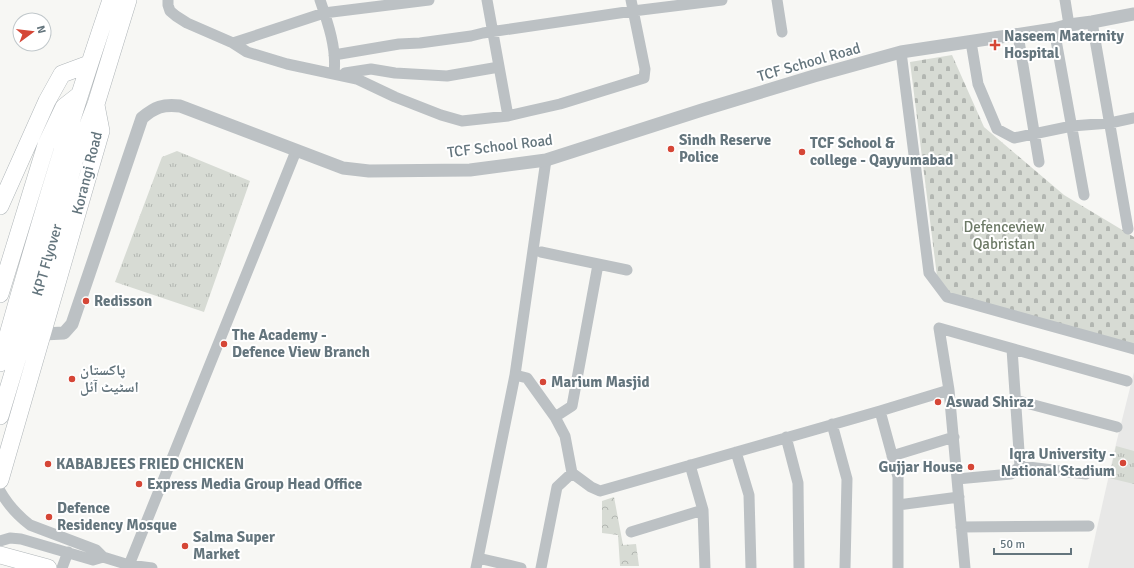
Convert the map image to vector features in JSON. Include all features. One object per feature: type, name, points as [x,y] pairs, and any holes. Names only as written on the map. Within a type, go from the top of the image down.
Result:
[{"type":"main road","points":[[69,154],[79,96],[111,0]]},
{"type":"main road","name":"KPT Flyover","points":[[0,363],[27,266],[69,154],[96,104],[128,0]]},
{"type":"main road","points":[[0,206],[47,101],[62,74],[90,61]]},
{"type":"main road","points":[[0,294],[46,145],[64,107],[79,96]]},
{"type":"main road","name":"Korangi Road","points":[[0,480],[101,131],[96,104]]},
{"type":"main road","name":"KPT Flyover","points":[[0,416],[43,274],[69,154]]},
{"type":"main road","points":[[0,555],[48,568]]},
{"type":"street","points":[[168,0],[170,11],[176,16],[187,23],[233,43],[247,52],[287,64],[357,79],[395,97],[441,115],[462,121],[508,116],[560,104],[644,78],[646,69],[631,0]]},
{"type":"street","points":[[320,0],[330,30],[337,74]]},
{"type":"street","points":[[233,43],[324,13],[429,0]]},
{"type":"street","points":[[487,0],[508,116]]},
{"type":"street","points":[[334,55],[398,44],[420,43],[633,11],[722,0]]},
{"type":"street","points":[[777,0],[782,32]]},
{"type":"street","points":[[1064,0],[1068,22]]},
{"type":"street","name":"TCF School Road","points":[[43,334],[64,333],[72,324],[142,118],[150,111],[159,107],[180,106],[343,168],[370,171],[470,170],[546,160],[814,76],[901,52],[1054,29],[1068,22],[1092,22],[1134,14]]},
{"type":"street","points":[[1092,22],[1128,229]]},
{"type":"street","points":[[1054,29],[1084,195]]},
{"type":"street","points":[[1018,35],[1039,162]]},
{"type":"street","points":[[971,42],[978,84],[997,129],[1014,138],[1072,126],[1110,123],[1134,118]]},
{"type":"street","points":[[901,52],[929,273],[947,296],[1134,349]]},
{"type":"street","points":[[337,74],[371,69],[403,74],[447,76],[499,67]]},
{"type":"street","points":[[129,565],[296,151]]},
{"type":"street","points":[[522,568],[477,563],[515,375],[546,160]]},
{"type":"street","points":[[541,252],[627,270]]},
{"type":"street","points":[[555,417],[572,406],[597,270]]},
{"type":"street","points":[[965,568],[949,390],[939,328],[1127,381]]},
{"type":"street","points":[[1012,349],[1020,466]]},
{"type":"street","points":[[515,375],[526,378],[555,417],[564,436],[572,473],[591,487],[600,491],[949,390]]},
{"type":"street","points":[[1016,400],[1117,427]]},
{"type":"street","points":[[880,411],[898,477],[898,568]]},
{"type":"street","points":[[832,424],[847,479],[845,568]]},
{"type":"street","points":[[892,456],[954,437]]},
{"type":"street","points":[[786,438],[798,483],[799,568]]},
{"type":"street","points":[[736,452],[749,495],[751,568]]},
{"type":"street","points":[[690,465],[703,510],[705,568]]},
{"type":"street","points":[[957,479],[1011,474],[1020,466],[1086,474]]},
{"type":"street","points":[[541,568],[557,487],[572,473]]},
{"type":"street","points":[[0,491],[10,506],[30,525],[96,550],[103,557],[129,565],[152,568]]},
{"type":"street","points":[[898,505],[959,497]]},
{"type":"street","points":[[631,532],[703,510]]},
{"type":"street","points":[[961,528],[1089,526]]},
{"type":"street","points":[[0,541],[15,538],[93,560],[103,557]]},
{"type":"street","points":[[62,568],[68,552]]},
{"type":"shaded area","name":"Iqra University - National Stadium","points":[[1134,372],[1134,568],[1088,568],[1116,444]]},
{"type":"green space","name":"Defenceview Qabristan","points":[[952,55],[984,127],[1064,195],[1134,237],[1134,344],[948,293],[938,284],[910,62]]},
{"type":"green space","points":[[177,151],[250,181],[204,312],[115,282],[162,157]]},
{"type":"green space","points":[[1116,446],[1134,451],[1134,484],[1109,478]]},
{"type":"green space","points":[[614,497],[623,545],[636,544],[639,566],[620,566],[618,535],[602,533],[602,501]]},
{"type":"place","name":"Naseem Maternity Hospital","points":[[995,45]]},
{"type":"place","name":"Sindh Reserve Police","points":[[671,149]]},
{"type":"place","name":"TCF School & college - Qayyumabad","points":[[802,152]]},
{"type":"place","name":"Redisson","points":[[86,301]]},
{"type":"place","name":"The Academy - Defence View Branch","points":[[224,344]]},
{"type":"place","name":"پاکستان اسٹیٹ آئل","points":[[72,379]]},
{"type":"place","name":"Marium Masjid","points":[[543,382]]},
{"type":"place","name":"Aswad Shiraz","points":[[938,402]]},
{"type":"place","name":"Iqra University - National Stadium","points":[[1123,463]]},
{"type":"place","name":"KABABJEES FRIED CHICKEN","points":[[48,464]]},
{"type":"place","name":"Gujjar House","points":[[971,467]]},
{"type":"place","name":"Express Media Group Head Office","points":[[139,484]]},
{"type":"place","name":"Defence Residency Mosque","points":[[49,517]]},
{"type":"place","name":"Salma Super Market","points":[[185,546]]}]
